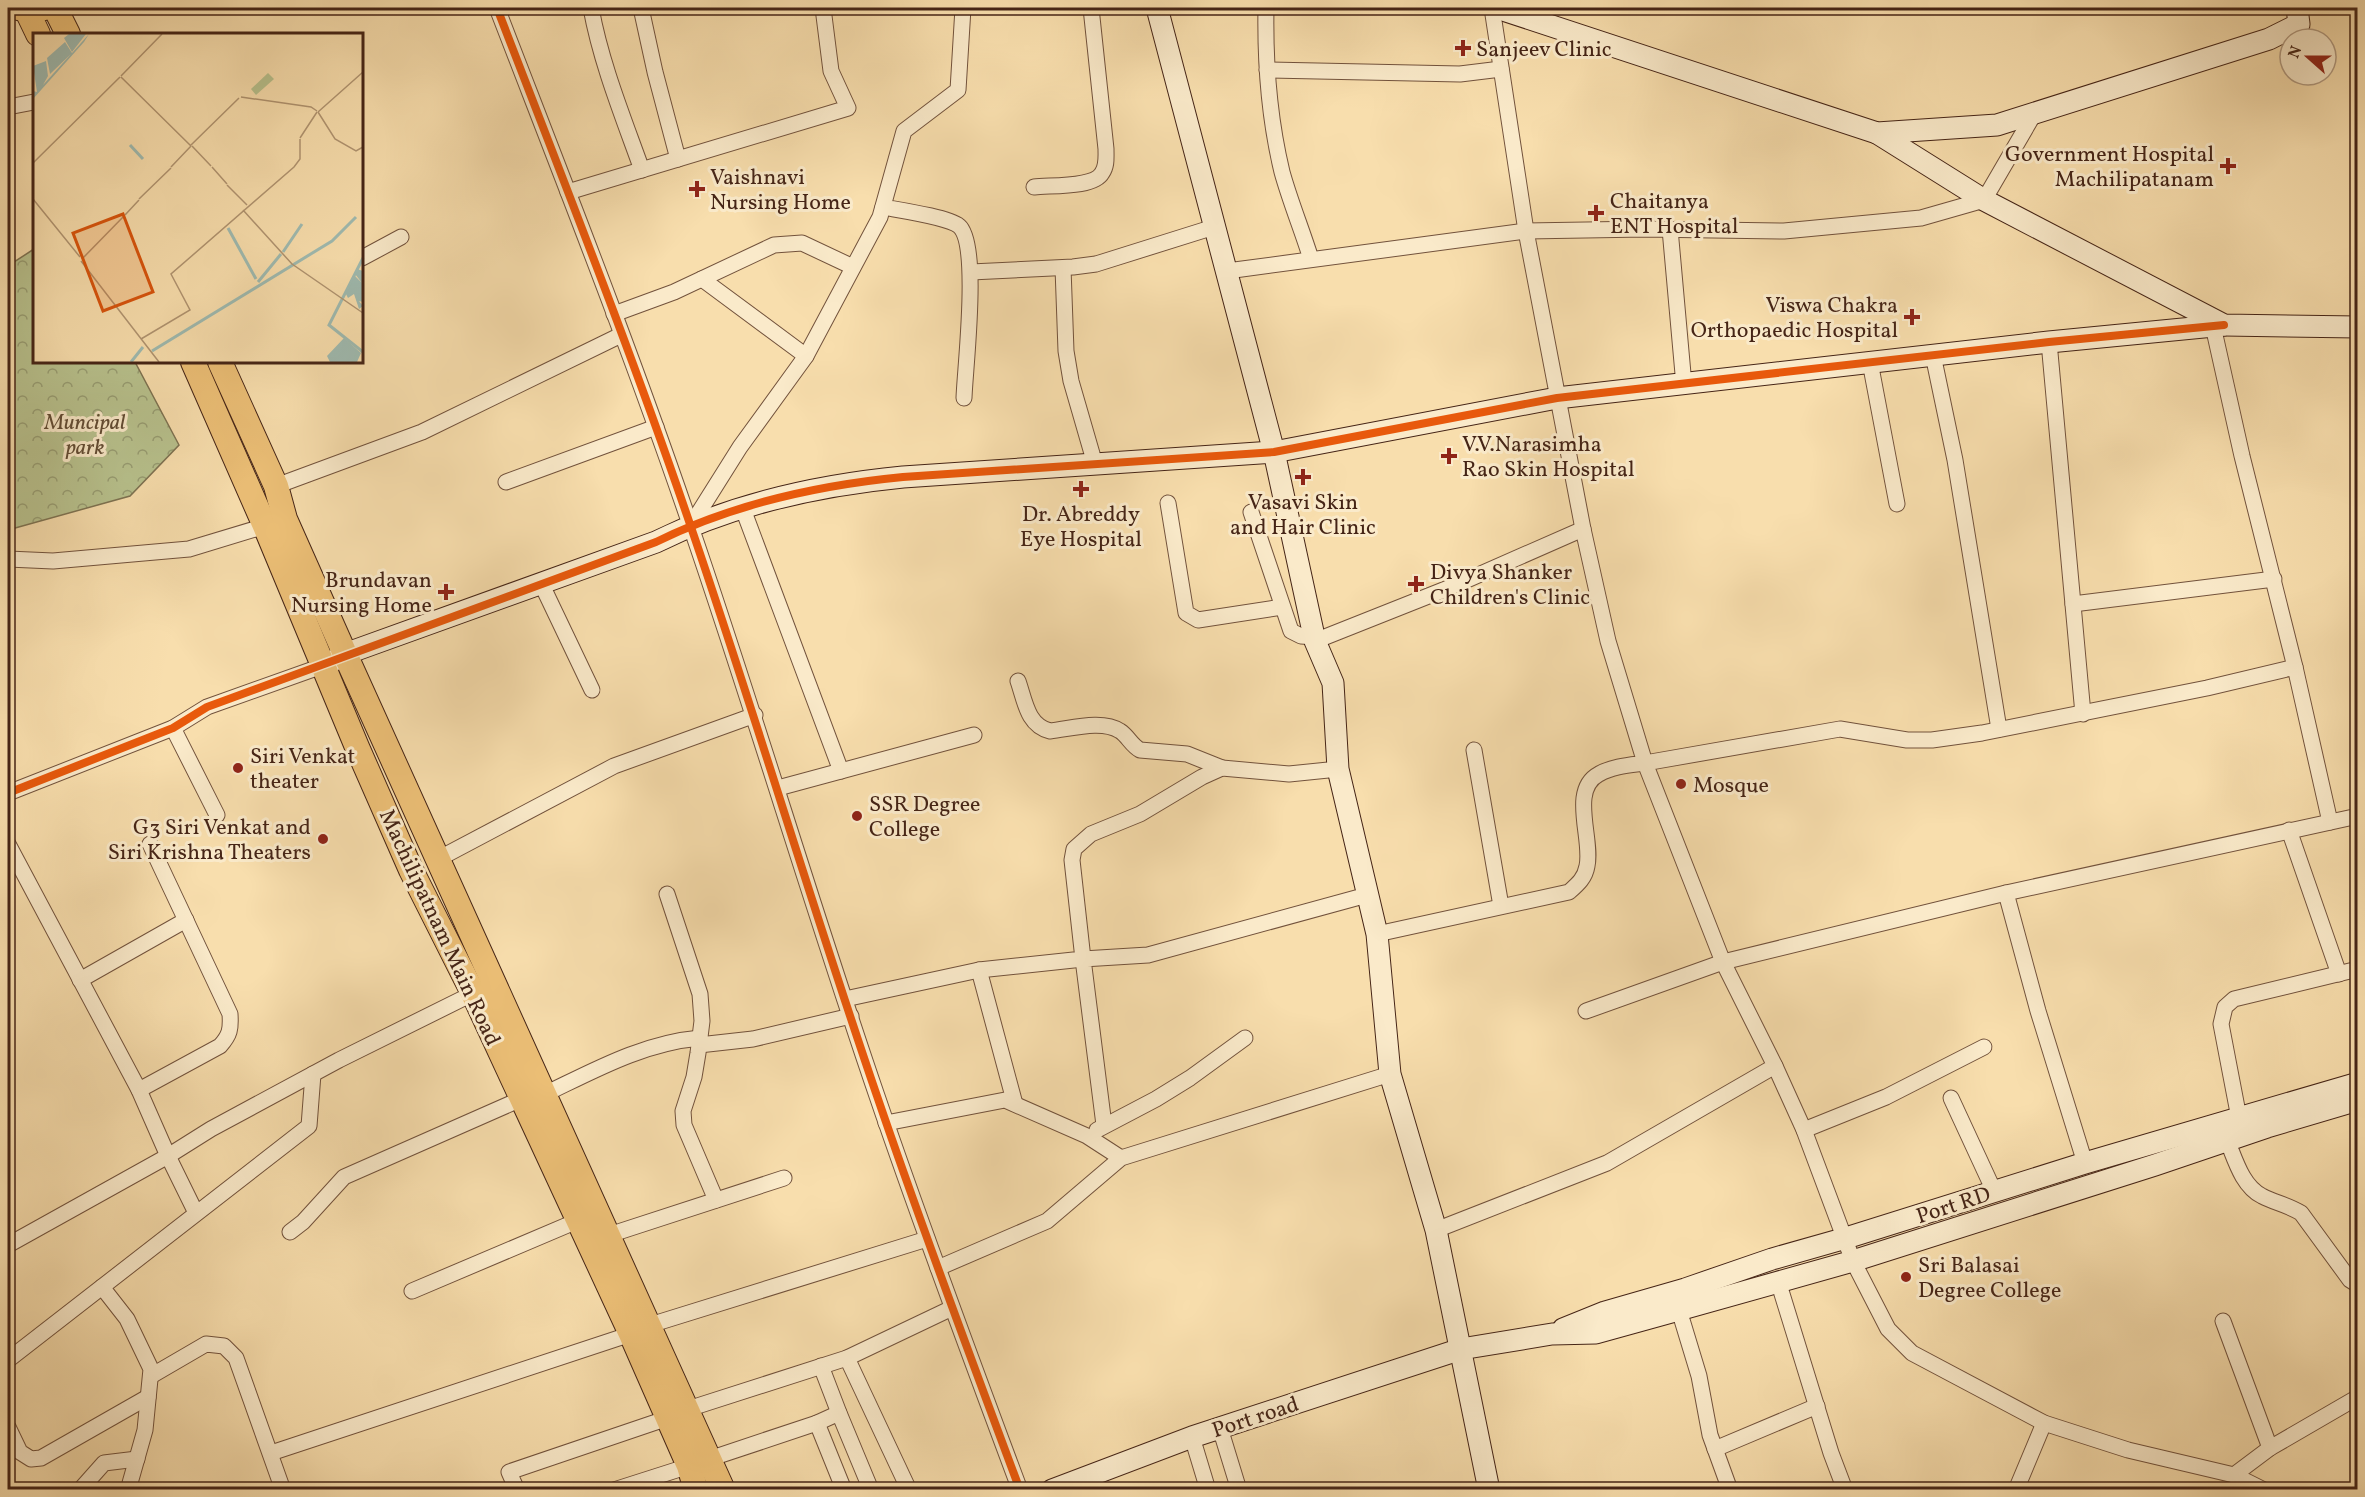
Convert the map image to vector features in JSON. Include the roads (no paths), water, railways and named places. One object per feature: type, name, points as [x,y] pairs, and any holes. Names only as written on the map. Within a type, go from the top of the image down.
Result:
[{"type":"main road","points":[[55,8],[68,33]]},
{"type":"main road","points":[[29,9],[38,33]]},
{"type":"main road","name":"Machilipatnam Main Road","points":[[193,363],[265,526],[438,859],[609,1235],[640,1329]]},
{"type":"main road","name":"Machilipatnam Main Road","points":[[220,363],[276,486],[285,519],[335,660],[357,747],[411,870],[473,993],[578,1221],[640,1329],[699,1463],[723,1490]]},
{"type":"main road","name":"Machilipatnam Main Road","points":[[696,1490],[699,1463]]},
{"type":"street","points":[[497,8],[614,314],[691,525],[755,715],[886,1123],[1020,1490]]},
{"type":"street","points":[[591,8],[595,30],[613,88],[642,170]]},
{"type":"street","points":[[641,8],[678,159]]},
{"type":"street","points":[[568,192],[848,108],[831,71],[824,8]]},
{"type":"street","points":[[691,525],[740,447],[806,356],[880,217],[904,131],[958,90],[963,8]]},
{"type":"street","points":[[1034,187],[1092,182],[1102,175],[1106,164],[1091,8]]},
{"type":"street","points":[[1157,8],[1274,452],[1315,639],[1333,683],[1338,769],[1377,934],[1390,1074],[1436,1230],[1490,1490]]},
{"type":"street","points":[[1266,8],[1269,95],[1282,171],[1311,259]]},
{"type":"street","points":[[1492,8],[1526,231],[1582,529],[1608,641],[1645,763],[1724,962],[1804,1130],[1853,1261],[1888,1329],[1912,1353],[2044,1423],[2128,1450],[2234,1475],[2264,1490]]},
{"type":"street","points":[[1497,8],[1877,133],[1984,200],[2219,326]]},
{"type":"street","points":[[1877,133],[1997,126],[2269,39],[2299,24],[2297,8]]},
{"type":"street","points":[[1267,70],[1460,74],[1501,69]]},
{"type":"street","points":[[8,107],[33,102]]},
{"type":"street","points":[[1227,271],[1526,231],[1670,229],[1784,231],[1920,218],[1984,200],[2034,114]]},
{"type":"street","points":[[883,207],[947,220],[958,225],[966,236],[971,272],[963,398]]},
{"type":"street","points":[[971,272],[1063,268],[1096,264],[1214,227]]},
{"type":"street","points":[[1670,229],[1683,385]]},
{"type":"street","points":[[363,257],[401,237]]},
{"type":"street","points":[[614,314],[649,303],[774,244],[802,243],[853,267]]},
{"type":"street","points":[[1063,268],[1066,351],[1071,381],[1095,464]]},
{"type":"street","points":[[702,279],[806,356]]},
{"type":"street","points":[[2219,326],[2242,456],[2274,579],[2330,822]]},
{"type":"street","points":[[8,793],[172,728],[207,706],[656,542],[691,525],[743,509],[846,483],[903,477],[1274,452],[1557,398],[2049,342],[2219,326],[2358,327]]},
{"type":"street","points":[[276,486],[422,432],[621,334]]},
{"type":"street","points":[[2049,342],[2083,714]]},
{"type":"street","points":[[1933,355],[1955,460],[1999,729]]},
{"type":"street","points":[[1870,362],[1896,504]]},
{"type":"street","points":[[506,482],[656,427]]},
{"type":"street","points":[[1168,503],[1186,614],[1198,620],[1282,607]]},
{"type":"street","points":[[743,509],[841,771]]},
{"type":"street","points":[[1251,512],[1291,631],[1315,639],[1451,587],[1582,529]]},
{"type":"street","points":[[8,559],[53,561],[189,549],[265,526]]},
{"type":"street","points":[[2073,604],[2274,579]]},
{"type":"street","points":[[540,583],[592,690]]},
{"type":"street","points":[[1377,934],[1569,892],[1581,881],[1588,865],[1584,795],[1589,782],[1598,774],[1612,768],[1840,729],[1915,740],[1932,740],[2083,714],[2295,667]]},
{"type":"street","points":[[1018,681],[1030,717],[1041,729],[1050,731],[1106,726],[1123,733],[1134,747],[1140,750],[1187,754],[1222,768],[1289,774],[1338,769]]},
{"type":"street","points":[[438,859],[614,766],[755,715]]},
{"type":"street","points":[[172,728],[217,815]]},
{"type":"street","points":[[778,788],[974,735]]},
{"type":"street","points":[[1474,750],[1501,906]]},
{"type":"street","points":[[1104,1125],[1072,860],[1074,849],[1091,834],[1140,814],[1202,777],[1222,768]]},
{"type":"street","points":[[1586,1011],[1724,962],[2006,893],[2358,816]]},
{"type":"street","points":[[2289,830],[2339,974]]},
{"type":"street","points":[[8,844],[139,1090],[196,1213]]},
{"type":"street","points":[[139,1090],[220,1046],[231,1028],[230,1014],[150,844]]},
{"type":"street","points":[[2006,893],[2038,1011],[2085,1163]]},
{"type":"street","points":[[667,894],[700,994],[702,1021],[694,1077],[682,1111],[684,1125],[716,1200]]},
{"type":"street","points":[[845,999],[979,970],[1148,954],[1367,895]]},
{"type":"street","points":[[80,980],[186,920]]},
{"type":"street","points":[[2239,1118],[2221,1024],[2225,1007],[2234,999],[2358,969]]},
{"type":"street","points":[[979,970],[1015,1104]]},
{"type":"street","points":[[8,1245],[312,1074],[495,983]]},
{"type":"street","points":[[545,1094],[627,1054],[684,1040],[699,1042],[753,1039],[851,1016]]},
{"type":"street","points":[[1086,1136],[1164,1094],[1245,1038]]},
{"type":"street","points":[[1804,1130],[1886,1097],[1984,1047]]},
{"type":"street","points":[[1436,1230],[1607,1163],[1775,1066]]},
{"type":"street","points":[[8,1360],[309,1126],[312,1074]]},
{"type":"street","points":[[938,1268],[1047,1221],[1121,1158],[1390,1074]]},
{"type":"street","name":"Port RD","points":[[1552,1334],[1605,1312],[1685,1289],[1772,1259],[2085,1163],[2358,1083]]},
{"type":"street","points":[[1951,1098],[1994,1191]]},
{"type":"street","points":[[290,1232],[310,1215],[344,1177],[521,1099]]},
{"type":"street","points":[[886,1123],[1005,1100],[1086,1136],[1121,1158]]},
{"type":"street","points":[[1552,1334],[1596,1333],[1853,1261],[2358,1100]]},
{"type":"street","points":[[2227,1140],[2248,1186],[2262,1196],[2290,1206],[2301,1213],[2350,1280],[2358,1285]]},
{"type":"street","points":[[609,1235],[784,1178]]},
{"type":"street","points":[[412,1291],[578,1221]]},
{"type":"street","points":[[271,1453],[640,1329],[927,1239]]},
{"type":"street","points":[[1778,1281],[1845,1490]]},
{"type":"street","points":[[102,1287],[128,1319],[151,1369],[145,1430],[130,1490]]},
{"type":"street","points":[[517,1490],[509,1472],[847,1358],[952,1308]]},
{"type":"street","points":[[1679,1310],[1699,1376],[1710,1436],[1730,1490]]},
{"type":"street","points":[[2223,1321],[2270,1448]]},
{"type":"street","name":"Port road","points":[[1052,1490],[1192,1437],[1461,1349],[1552,1334]]},
{"type":"street","points":[[150,1376],[206,1344],[224,1346],[236,1358],[283,1490]]},
{"type":"street","points":[[847,1358],[909,1490]]},
{"type":"street","points":[[821,1366],[871,1490]]},
{"type":"street","points":[[8,1427],[20,1452],[31,1459],[41,1458],[148,1397]]},
{"type":"street","points":[[2234,1475],[2270,1448],[2358,1397]]},
{"type":"street","points":[[1715,1449],[1817,1406]]},
{"type":"street","points":[[614,1490],[817,1423],[839,1413]]},
{"type":"street","points":[[817,1423],[844,1490]]},
{"type":"street","points":[[2016,1490],[2044,1423]]},
{"type":"street","points":[[1220,1428],[1239,1490]]},
{"type":"street","points":[[1192,1437],[1208,1490]]},
{"type":"street","points":[[80,1490],[104,1463],[137,1459]]},
{"type":"place","name":"Sanjeev Clinic","points":[[1463,48]]},
{"type":"place","name":"Government Hospital Machilipatanam","points":[[2228,166]]},
{"type":"place","name":"Vaishnavi Nursing Home","points":[[697,189]]},
{"type":"place","name":"Chaitanya ENT Hospital","points":[[1596,213]]},
{"type":"place","name":"Viswa Chakra Orthopaedic Hospital","points":[[1912,317]]},
{"type":"place","name":"V.V.Narasimha Rao Skin Hospital","points":[[1449,456]]},
{"type":"place","name":"Vasavi Skin and Hair Clinic","points":[[1303,477]]},
{"type":"place","name":"Dr. Abreddy Eye Hospital","points":[[1081,489]]},
{"type":"place","name":"Divya Shanker Children's Clinic","points":[[1416,584]]},
{"type":"place","name":"Brundavan Nursing Home","points":[[446,592]]},
{"type":"place","name":"Siri Venkat theater","points":[[238,768]]},
{"type":"place","name":"Mosque","points":[[1681,784]]},
{"type":"place","name":"SSR Degree College","points":[[857,816]]},
{"type":"place","name":"G3 Siri Venkat and Siri Krishna Theaters","points":[[323,839]]},
{"type":"place","name":"Sri Balasai Degree College","points":[[1906,1277]]},
{"type":"park label","name":"Muncipal park","points":[[85,434]]}]
